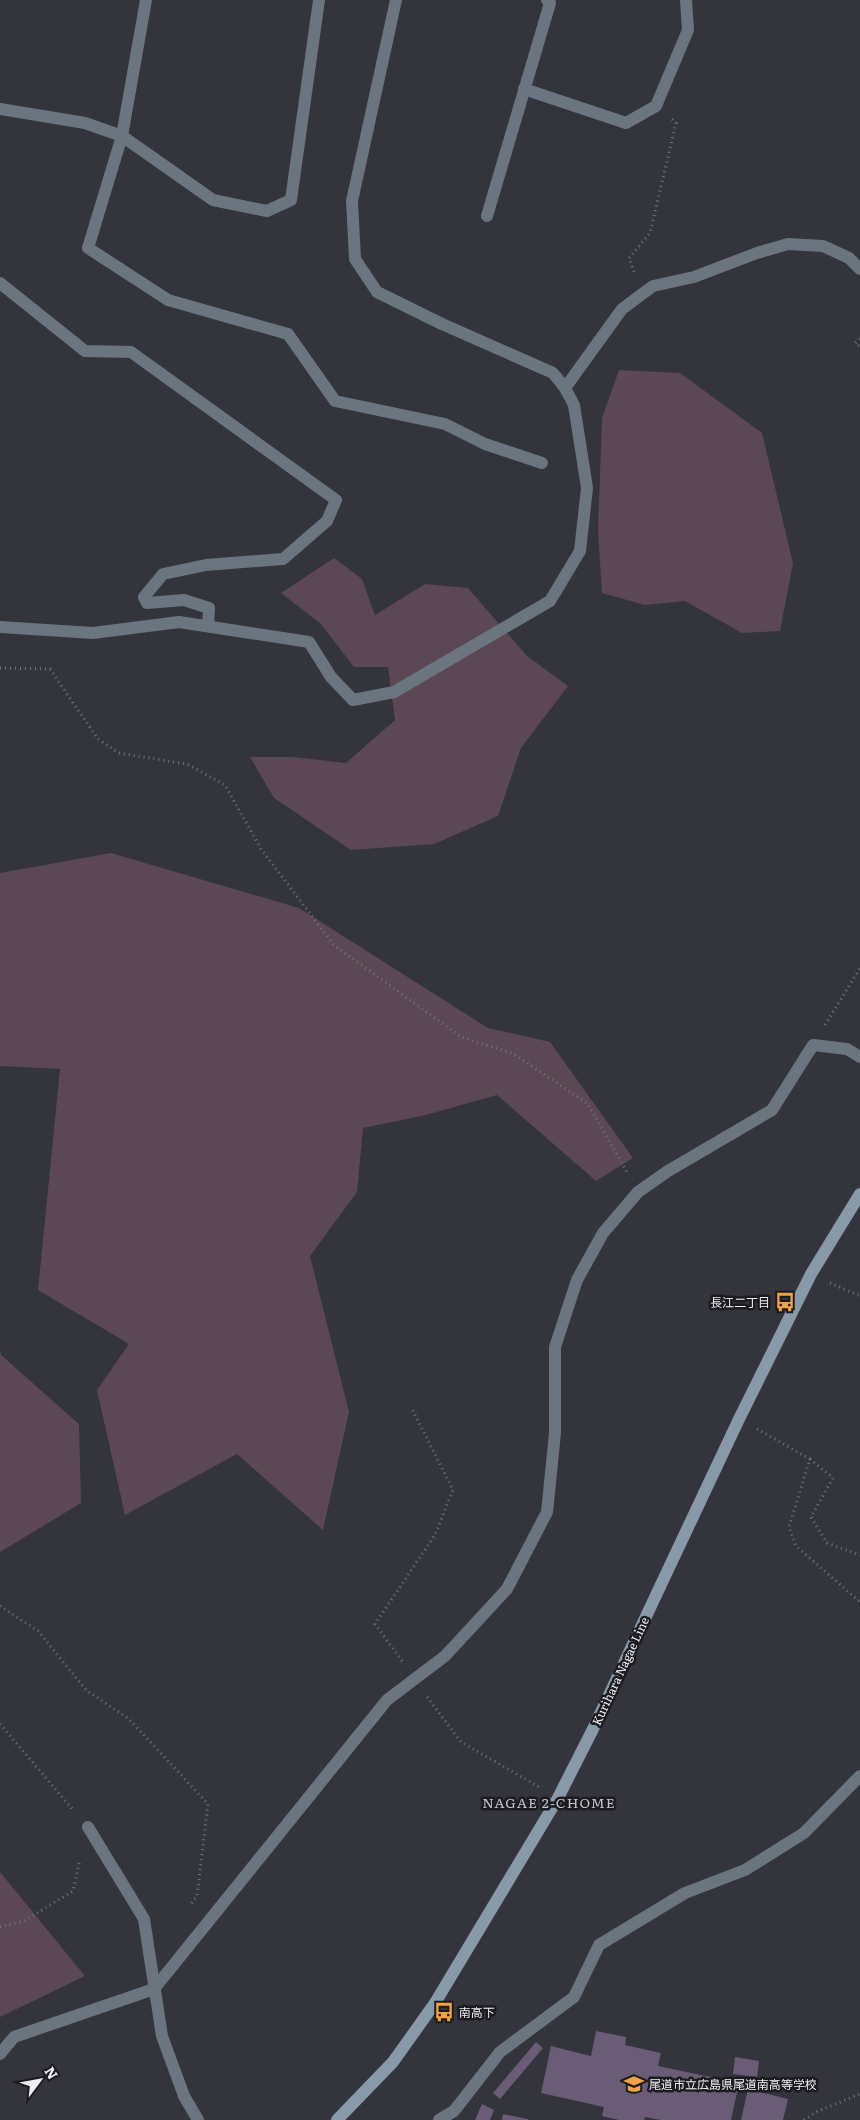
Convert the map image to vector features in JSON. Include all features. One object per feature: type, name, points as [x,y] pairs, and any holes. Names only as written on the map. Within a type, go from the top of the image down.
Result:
[{"type":"main road","name":"Kurihara Nagae Line","points":[[337,2120],[393,2062],[435,2003],[558,1798],[593,1729],[739,1419],[811,1274],[860,1194]]},
{"type":"street","points":[[146,0],[122,136],[88,248],[168,300],[288,334],[335,401],[445,424],[485,444],[542,463]]},
{"type":"street","points":[[0,109],[85,123],[122,136],[214,200],[267,211],[291,200],[319,0]]},
{"type":"street","points":[[0,627],[93,633],[180,622],[309,642],[331,676],[353,700],[394,692],[550,600],[580,551],[587,488],[574,405],[565,388],[553,373],[442,324],[376,292],[354,259],[352,201],[396,0]]},
{"type":"street","points":[[487,216],[550,3],[547,0]]},
{"type":"street","points":[[524,89],[626,123],[656,106],[688,30],[686,0]]},
{"type":"street","points":[[565,388],[622,309],[653,286],[694,278],[757,253],[788,244],[823,246],[849,258],[860,269]]},
{"type":"street","points":[[0,283],[85,351],[131,352],[336,500],[327,521],[283,559],[206,565],[163,574],[144,597],[147,604],[184,600],[209,608],[208,626]]},
{"type":"street","points":[[0,2054],[14,2037],[154,1989],[387,1700],[445,1656],[507,1589],[547,1512],[555,1433],[555,1347],[577,1280],[603,1233],[638,1192],[668,1171],[772,1110],[813,1045],[847,1049],[860,1057]]},
{"type":"street","points":[[439,2120],[454,2111],[500,2052],[574,1997],[599,1945],[685,1892],[745,1870],[804,1833],[860,1776]]},
{"type":"street","points":[[88,1827],[144,1919],[162,2036],[184,2096],[198,2120]]},
{"type":"path","points":[[641,295],[629,258],[650,232],[676,123],[656,106]]},
{"type":"path","points":[[860,339],[855,343],[860,347]]},
{"type":"path","points":[[0,668],[50,668],[98,739],[119,753],[187,764],[225,785],[261,848],[334,945],[461,1037],[514,1054],[588,1104],[638,1192]]},
{"type":"path","points":[[813,1045],[860,968]]},
{"type":"path","points":[[811,1274],[860,1296]]},
{"type":"path","points":[[411,1407],[453,1490],[435,1535],[376,1624],[461,1742],[558,1798]]},
{"type":"path","points":[[739,1419],[810,1459],[833,1478],[811,1517],[827,1543],[860,1555]]},
{"type":"path","points":[[810,1459],[789,1527],[796,1546],[860,1602]]},
{"type":"path","points":[[0,1606],[38,1631],[86,1690],[129,1719],[208,1804],[197,1896],[186,1910]]},
{"type":"path","points":[[0,1724],[88,1827],[73,1891],[24,1921],[0,1927]]},
{"type":"path","points":[[804,2120],[818,2111],[860,2094]]},
{"type":"shaded area","points":[[619,370],[680,373],[762,433],[793,563],[780,631],[742,633],[685,601],[645,605],[602,593],[598,530],[602,418]]},
{"type":"shaded area","points":[[334,558],[362,579],[375,615],[425,584],[468,588],[527,656],[568,686],[521,748],[498,816],[434,844],[351,850],[274,798],[250,757],[293,757],[346,763],[395,720],[388,667],[354,667],[321,624],[281,593]]},
{"type":"shaded area","points":[[111,853],[299,908],[488,1028],[550,1042],[633,1158],[596,1181],[497,1095],[426,1115],[363,1128],[357,1192],[310,1256],[349,1412],[323,1530],[237,1454],[125,1515],[97,1390],[129,1344],[38,1290],[60,1069],[0,1066],[0,873]]},
{"type":"shaded area","points":[[0,1350],[1,1355],[79,1424],[81,1503],[0,1552]]},
{"type":"shaded area","points":[[0,1872],[85,1976],[0,2017]]},
{"type":"building","points":[[596,2031],[626,2037],[625,2045],[661,2053],[658,2066],[739,2083],[731,2120],[661,2120],[645,2117],[644,2120],[619,2120],[602,2116],[604,2107],[541,2093],[551,2046],[591,2056]]},
{"type":"building","points":[[536,2042],[543,2048],[500,2099],[493,2093]]},
{"type":"building","points":[[735,2057],[759,2061],[757,2077],[733,2074]]},
{"type":"building","points":[[748,2089],[788,2099],[783,2120],[741,2120]]},
{"type":"building","points":[[482,2104],[494,2110],[490,2120],[475,2120]]},
{"type":"building","points":[[503,2114],[528,2119],[528,2120],[502,2120]]},
{"type":"place","name":"長江二丁目","points":[[785,1302]]},
{"type":"place","name":"南高下","points":[[444,2012]]},
{"type":"place","name":"尾道市立広島県尾道南高等学校","points":[[634,2084]]},
{"type":"district","name":"NAGAE 2-CHOME","points":[[549,1802]]}]
